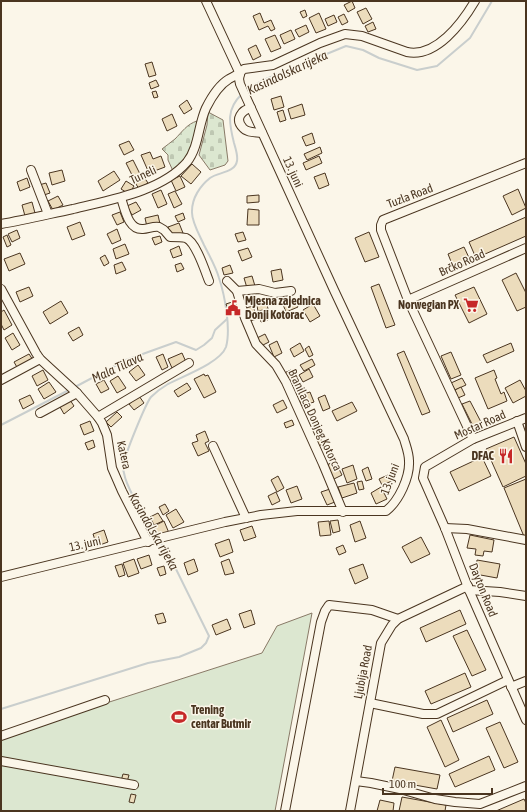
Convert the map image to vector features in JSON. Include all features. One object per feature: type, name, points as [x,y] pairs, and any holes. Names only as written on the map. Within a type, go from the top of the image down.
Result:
[{"type":"street","points":[[206,1],[240,74],[244,69],[273,65],[320,43],[345,34],[362,36],[407,52],[413,53],[426,51],[434,48],[448,36],[475,1]]},
{"type":"street","name":"13. juni","points":[[1,577],[151,541],[166,536],[246,518],[297,512],[386,511],[396,502],[399,496],[409,470],[408,454],[404,439],[246,98],[240,84],[240,74]]},
{"type":"street","name":"Tuneli","points":[[1,224],[121,198],[157,184],[181,168],[192,154],[202,117],[211,99],[228,80],[240,74]]},
{"type":"street","points":[[251,108],[245,110],[240,115],[240,122],[243,128],[248,131],[262,133]]},
{"type":"street","name":"Tuzla Road","points":[[408,300],[381,230],[383,220],[526,163]]},
{"type":"street","points":[[31,170],[48,214]]},
{"type":"street","points":[[121,198],[129,221],[136,228],[142,229],[159,227],[170,237],[190,240],[209,281]]},
{"type":"street","name":"Brčko Road","points":[[408,300],[526,248]]},
{"type":"street","name":"Branilaca Donjeg Kotorca","points":[[228,281],[237,291],[245,318],[256,344],[276,365],[286,382],[343,512]]},
{"type":"street","name":"Katera","points":[[1,289],[40,359],[73,390],[98,417],[107,435],[112,468],[122,491],[151,541]]},
{"type":"street","points":[[237,291],[259,289],[275,293],[291,291]]},
{"type":"street","points":[[408,300],[473,439]]},
{"type":"street","points":[[1,380],[40,359]]},
{"type":"street","points":[[98,417],[189,363]]},
{"type":"street","points":[[40,413],[73,390]]},
{"type":"street","name":"Mostar Road","points":[[425,467],[473,439],[526,418]]},
{"type":"street","points":[[517,421],[526,447]]},
{"type":"street","points":[[213,446],[246,518]]},
{"type":"street","name":"Dayton Road","points":[[425,467],[423,478],[446,528],[468,588],[526,720]]},
{"type":"street","points":[[446,528],[467,529],[526,540]]},
{"type":"street","points":[[468,588],[526,596]]},
{"type":"street","name":"Ljubija Road","points":[[350,811],[380,643],[398,619],[468,588]]},
{"type":"street","points":[[285,811],[321,622],[325,611],[329,605],[348,606],[372,610],[398,619]]},
{"type":"street","points":[[370,703],[423,714],[437,714],[510,684],[526,681]]},
{"type":"street","points":[[1,736],[105,700]]},
{"type":"street","points":[[1,761],[134,785]]},
{"type":"street","points":[[356,781],[400,789],[435,799],[480,804],[526,786]]},
{"type":"green space","points":[[208,112],[223,120],[228,161],[225,165],[210,170],[199,155],[207,125]]},
{"type":"green space","points":[[197,121],[198,126],[187,159],[173,171],[168,160],[168,155],[162,149],[175,139],[187,126]]},
{"type":"green space","name":"Trening centar Butmir","points":[[312,613],[275,811],[1,811],[1,739],[100,705],[262,653],[277,626]]},
{"type":"building","points":[[352,1],[355,8],[348,12],[344,5]]},
{"type":"building","points":[[366,8],[372,19],[363,24],[357,12]]},
{"type":"building","points":[[305,10],[307,16],[303,18],[300,12]]},
{"type":"building","points":[[260,13],[264,23],[271,20],[275,29],[271,31],[268,26],[259,30],[253,16]]},
{"type":"building","points":[[319,13],[326,29],[316,33],[309,18]]},
{"type":"building","points":[[344,14],[348,22],[342,25],[338,17]]},
{"type":"building","points":[[334,15],[337,22],[328,26],[325,19]]},
{"type":"building","points":[[373,22],[376,29],[368,32],[365,26]]},
{"type":"building","points":[[306,25],[309,32],[299,37],[295,30]]},
{"type":"building","points":[[291,30],[295,39],[284,44],[280,35]]},
{"type":"building","points":[[275,35],[281,48],[271,52],[265,39]]},
{"type":"building","points":[[256,45],[261,56],[253,60],[248,49]]},
{"type":"building","points":[[152,62],[156,75],[149,77],[145,64]]},
{"type":"building","points":[[156,80],[159,86],[151,89],[149,83]]},
{"type":"building","points":[[156,91],[158,97],[154,98],[152,92]]},
{"type":"building","points":[[281,96],[284,107],[274,110],[271,99]]},
{"type":"building","points":[[187,100],[192,109],[184,114],[179,106]]},
{"type":"building","points":[[302,104],[305,115],[291,119],[288,109]]},
{"type":"building","points":[[283,110],[286,120],[280,122],[277,112]]},
{"type":"building","points":[[172,114],[177,126],[167,131],[162,119]]},
{"type":"building","points":[[312,133],[315,143],[306,146],[302,137]]},
{"type":"building","points":[[129,141],[134,150],[124,155],[119,145]]},
{"type":"building","points":[[320,147],[322,153],[307,160],[304,154]]},
{"type":"building","points":[[150,152],[153,159],[161,156],[165,167],[149,173],[141,155]]},
{"type":"building","points":[[319,156],[322,163],[306,170],[303,163]]},
{"type":"building","points":[[133,160],[140,174],[133,177],[126,163]]},
{"type":"building","points":[[192,164],[201,172],[191,184],[181,176]]},
{"type":"building","points":[[62,170],[65,181],[52,185],[49,173]]},
{"type":"building","points":[[114,171],[120,180],[103,191],[98,181]]},
{"type":"building","points":[[325,173],[329,185],[319,189],[314,177]]},
{"type":"building","points":[[142,174],[148,183],[139,189],[133,179]]},
{"type":"building","points":[[180,176],[185,187],[176,191],[171,180]]},
{"type":"building","points":[[27,178],[30,187],[20,191],[17,182]]},
{"type":"building","points":[[126,181],[134,186],[129,194],[121,189]]},
{"type":"building","points":[[46,183],[50,193],[44,195],[39,185]]},
{"type":"building","points":[[518,189],[526,208],[512,215],[503,196]]},
{"type":"building","points":[[161,190],[167,204],[158,208],[152,194]]},
{"type":"building","points":[[175,191],[182,204],[174,208],[168,194]]},
{"type":"building","points":[[259,195],[259,202],[247,203],[247,196]]},
{"type":"building","points":[[58,196],[63,205],[53,210],[48,201]]},
{"type":"building","points":[[32,202],[35,213],[25,216],[22,205]]},
{"type":"building","points":[[136,202],[141,210],[132,215],[127,206]]},
{"type":"building","points":[[248,209],[259,210],[259,225],[247,225]]},
{"type":"building","points":[[120,212],[124,222],[117,225],[112,215]]},
{"type":"building","points":[[183,213],[185,219],[178,222],[175,216]]},
{"type":"building","points":[[158,215],[160,224],[147,227],[145,218]]},
{"type":"building","points":[[526,217],[526,236],[476,258],[469,242]]},
{"type":"building","points":[[80,222],[85,235],[72,240],[67,227]]},
{"type":"building","points":[[179,223],[183,233],[171,237],[168,227]]},
{"type":"building","points":[[117,229],[121,240],[112,244],[107,234]]},
{"type":"building","points":[[17,230],[20,238],[12,242],[8,234]]},
{"type":"building","points":[[243,232],[246,240],[238,242],[235,234]]},
{"type":"building","points":[[369,232],[379,257],[365,262],[355,238]]},
{"type":"building","points":[[7,235],[11,245],[7,247],[3,237]]},
{"type":"building","points":[[160,236],[162,242],[155,245],[152,238]]},
{"type":"building","points":[[125,244],[129,254],[116,259],[113,249]]},
{"type":"building","points":[[179,246],[182,255],[173,258],[170,250]]},
{"type":"building","points":[[464,247],[471,262],[454,269],[448,254]]},
{"type":"building","points":[[248,248],[252,257],[242,261],[238,251]]},
{"type":"building","points":[[20,253],[25,264],[9,271],[4,259]]},
{"type":"building","points":[[105,255],[109,263],[104,266],[100,258]]},
{"type":"building","points":[[122,262],[126,270],[116,274],[114,265]]},
{"type":"building","points":[[181,263],[184,269],[177,272],[175,265]]},
{"type":"building","points":[[230,265],[233,273],[224,275],[222,268]]},
{"type":"building","points":[[281,269],[283,280],[273,282],[271,271]]},
{"type":"building","points":[[516,273],[526,293],[526,307],[517,311],[502,280]]},
{"type":"building","points":[[252,276],[255,286],[247,288],[244,278]]},
{"type":"building","points":[[379,284],[395,325],[386,328],[371,287]]},
{"type":"building","points":[[29,287],[33,296],[20,302],[16,292]]},
{"type":"building","name":"Norwegian PX","points":[[474,287],[487,314],[469,323],[455,295]]},
{"type":"building","points":[[295,298],[298,307],[286,312],[282,302]]},
{"type":"building","points":[[266,299],[268,309],[258,311],[256,301]]},
{"type":"building","points":[[61,301],[68,313],[50,324],[43,312]]},
{"type":"building","name":"Mjesna zajednica Donji Kotorac","points":[[235,301],[239,312],[230,315],[226,304]]},
{"type":"building","points":[[313,304],[320,316],[310,322],[303,310]]},
{"type":"building","points":[[253,306],[255,312],[248,314],[246,308]]},
{"type":"building","points":[[4,310],[12,325],[4,330],[1,324],[1,312]]},
{"type":"building","points":[[266,312],[268,320],[261,322],[259,314]]},
{"type":"building","points":[[256,314],[257,319],[250,321],[248,316]]},
{"type":"building","points":[[79,327],[83,335],[73,341],[68,333]]},
{"type":"building","points":[[13,333],[20,345],[12,350],[5,338]]},
{"type":"building","points":[[265,334],[269,342],[261,346],[257,338]]},
{"type":"building","points":[[277,341],[282,353],[274,357],[269,345]]},
{"type":"building","points":[[300,343],[304,351],[294,357],[290,349]]},
{"type":"building","points":[[511,343],[514,351],[487,363],[483,355]]},
{"type":"building","points":[[309,346],[313,355],[309,357],[305,349]]},
{"type":"building","points":[[404,351],[430,412],[422,415],[397,354]]},
{"type":"building","points":[[451,352],[461,375],[451,379],[441,356]]},
{"type":"building","points":[[182,353],[186,362],[172,368],[168,359]]},
{"type":"building","points":[[29,354],[33,360],[18,369],[14,362]]},
{"type":"building","points":[[163,354],[168,367],[162,370],[156,357]]},
{"type":"building","points":[[312,359],[315,365],[304,371],[300,365]]},
{"type":"building","points":[[138,365],[145,375],[136,381],[129,372]]},
{"type":"building","points":[[309,369],[313,377],[303,382],[299,375]]},
{"type":"building","points":[[43,370],[48,380],[37,386],[32,376]]},
{"type":"building","points":[[291,370],[295,377],[287,381],[284,373]]},
{"type":"building","points":[[494,370],[497,378],[495,379],[501,394],[504,392],[507,401],[488,409],[475,378]]},
{"type":"building","points":[[204,374],[205,376],[208,375],[216,392],[204,398],[194,379]]},
{"type":"building","points":[[118,376],[126,388],[117,393],[110,381]]},
{"type":"building","points":[[462,378],[466,385],[455,390],[451,383]]},
{"type":"building","points":[[104,380],[109,389],[101,393],[96,384]]},
{"type":"building","points":[[520,380],[526,391],[526,396],[513,403],[505,388]]},
{"type":"building","points":[[49,382],[56,392],[44,399],[38,389]]},
{"type":"building","points":[[187,383],[191,389],[178,397],[174,391]]},
{"type":"building","points":[[461,387],[465,395],[458,398],[455,390]]},
{"type":"building","points":[[310,392],[314,402],[302,406],[297,396]]},
{"type":"building","points":[[30,395],[34,403],[23,409],[19,400]]},
{"type":"building","points":[[325,395],[330,408],[323,411],[318,398]]},
{"type":"building","points":[[139,396],[144,403],[134,410],[129,404]]},
{"type":"building","points":[[70,400],[74,406],[64,414],[60,407]]},
{"type":"building","points":[[283,400],[287,408],[277,413],[273,405]]},
{"type":"building","points":[[470,401],[481,422],[473,426],[462,404]]},
{"type":"building","points":[[352,402],[357,411],[337,421],[332,411]]},
{"type":"building","points":[[117,412],[122,417],[111,427],[106,422]]},
{"type":"building","points":[[292,420],[294,425],[286,428],[284,423]]},
{"type":"building","points":[[90,421],[94,431],[84,435],[80,425]]},
{"type":"building","points":[[205,431],[209,441],[205,443],[209,451],[198,456],[192,443],[198,441],[196,435]]},
{"type":"building","points":[[319,436],[323,444],[318,446],[315,439]]},
{"type":"building","name":"DFAC","points":[[514,437],[526,464],[526,476],[503,487],[486,449]]},
{"type":"building","points":[[93,440],[95,447],[88,450],[85,443]]},
{"type":"building","points":[[482,457],[491,476],[459,491],[450,472]]},
{"type":"building","points":[[335,461],[342,475],[332,480],[325,466]]},
{"type":"building","points":[[353,465],[357,479],[347,483],[342,469]]},
{"type":"building","points":[[368,467],[372,479],[366,481],[362,470]]},
{"type":"building","points":[[390,474],[392,481],[382,485],[379,479]]},
{"type":"building","points":[[278,476],[284,488],[277,492],[271,480]]},
{"type":"building","points":[[526,479],[526,538],[525,539],[504,488]]},
{"type":"building","points":[[362,481],[364,489],[359,490],[357,482]]},
{"type":"building","points":[[354,483],[357,493],[342,498],[338,487]]},
{"type":"building","points":[[297,486],[302,499],[291,503],[286,490]]},
{"type":"building","points":[[381,487],[387,499],[376,504],[371,493]]},
{"type":"building","points":[[330,489],[335,502],[327,505],[321,492]]},
{"type":"building","points":[[276,492],[280,501],[272,505],[268,496]]},
{"type":"building","points":[[165,504],[169,511],[163,515],[159,507]]},
{"type":"building","points":[[176,509],[184,522],[173,528],[166,515]]},
{"type":"building","points":[[158,513],[163,521],[154,525],[150,517]]},
{"type":"building","points":[[338,520],[340,531],[333,533],[330,521]]},
{"type":"building","points":[[164,521],[169,533],[159,537],[154,526]]},
{"type":"building","points":[[329,521],[331,535],[320,536],[318,522]]},
{"type":"building","points":[[360,521],[366,538],[355,542],[350,525]]},
{"type":"building","points":[[252,526],[256,537],[244,541],[240,530]]},
{"type":"building","points":[[104,530],[108,542],[97,546],[93,534]]},
{"type":"building","points":[[470,535],[494,540],[492,552],[484,551],[483,556],[475,555],[476,549],[467,548]]},
{"type":"building","points":[[421,537],[430,554],[411,563],[402,547]]},
{"type":"building","points":[[229,539],[233,552],[220,557],[215,544]]},
{"type":"building","points":[[343,545],[346,552],[339,555],[336,548]]},
{"type":"building","points":[[149,555],[152,565],[141,569],[137,559]]},
{"type":"building","points":[[134,559],[139,573],[128,577],[123,563]]},
{"type":"building","points":[[194,559],[198,571],[188,575],[184,563]]},
{"type":"building","points":[[229,559],[234,573],[225,575],[221,562]]},
{"type":"building","points":[[477,560],[500,564],[497,578],[475,574]]},
{"type":"building","points":[[122,564],[125,575],[119,577],[115,566]]},
{"type":"building","points":[[363,564],[368,578],[355,584],[349,569]]},
{"type":"building","points":[[164,566],[166,574],[160,576],[157,568]]},
{"type":"building","points":[[251,610],[255,624],[244,628],[239,614]]},
{"type":"building","points":[[460,610],[466,624],[426,642],[420,628]]},
{"type":"building","points":[[163,613],[166,622],[158,624],[155,615]]},
{"type":"building","points":[[227,619],[231,629],[216,635],[212,625]]},
{"type":"building","points":[[467,630],[486,670],[472,676],[453,636]]},
{"type":"building","points":[[465,673],[471,687],[431,704],[425,691]]},
{"type":"building","points":[[487,700],[493,714],[453,732],[447,718]]},
{"type":"building","points":[[441,720],[459,760],[445,767],[427,727]]},
{"type":"building","points":[[500,722],[518,762],[504,768],[486,728]]},
{"type":"building","points":[[489,756],[495,770],[455,787],[449,774]]},
{"type":"building","points":[[395,767],[440,775],[437,789],[392,781]]},
{"type":"building","points":[[123,774],[129,775],[127,782],[121,781]]},
{"type":"building","points":[[131,794],[136,795],[134,803],[129,802]]},
{"type":"building","points":[[402,797],[446,805],[445,811],[399,811]]},
{"type":"building","points":[[524,799],[526,803],[526,811],[496,811]]},
{"type":"building","points":[[380,800],[394,803],[393,811],[377,811]]},
{"type":"waterway","name":"Kasindolska rijeka","points":[[245,90],[266,79],[346,46],[363,50],[379,58],[417,70],[437,66],[470,38],[492,1]]},
{"type":"waterway","name":"Kasindolska rijeka","points":[[158,537],[129,488],[123,466],[136,430],[151,397],[168,384],[209,364],[217,358],[226,347],[228,322],[221,285],[218,274],[194,224],[192,206],[197,193],[210,178],[230,170],[236,165],[237,155],[230,117],[233,105],[242,94]]},
{"type":"waterway","name":"Mala Tilava","points":[[75,387],[126,360],[176,342],[196,350],[212,338],[215,330],[227,319]]},
{"type":"waterway","name":"Mala Tilava","points":[[1,425],[69,390]]},
{"type":"waterway","name":"Kasindolska rijeka","points":[[1,709],[148,663],[179,657],[201,648],[206,643],[209,636],[172,561],[160,541]]},
{"type":"place","name":"Norwegian PX","points":[[471,305]]},
{"type":"place","name":"Mjesna zajednica Donji Kotorac","points":[[233,308]]},
{"type":"place","name":"DFAC","points":[[506,456]]},
{"type":"place","name":"Trening centar Butmir","points":[[179,717]]}]
